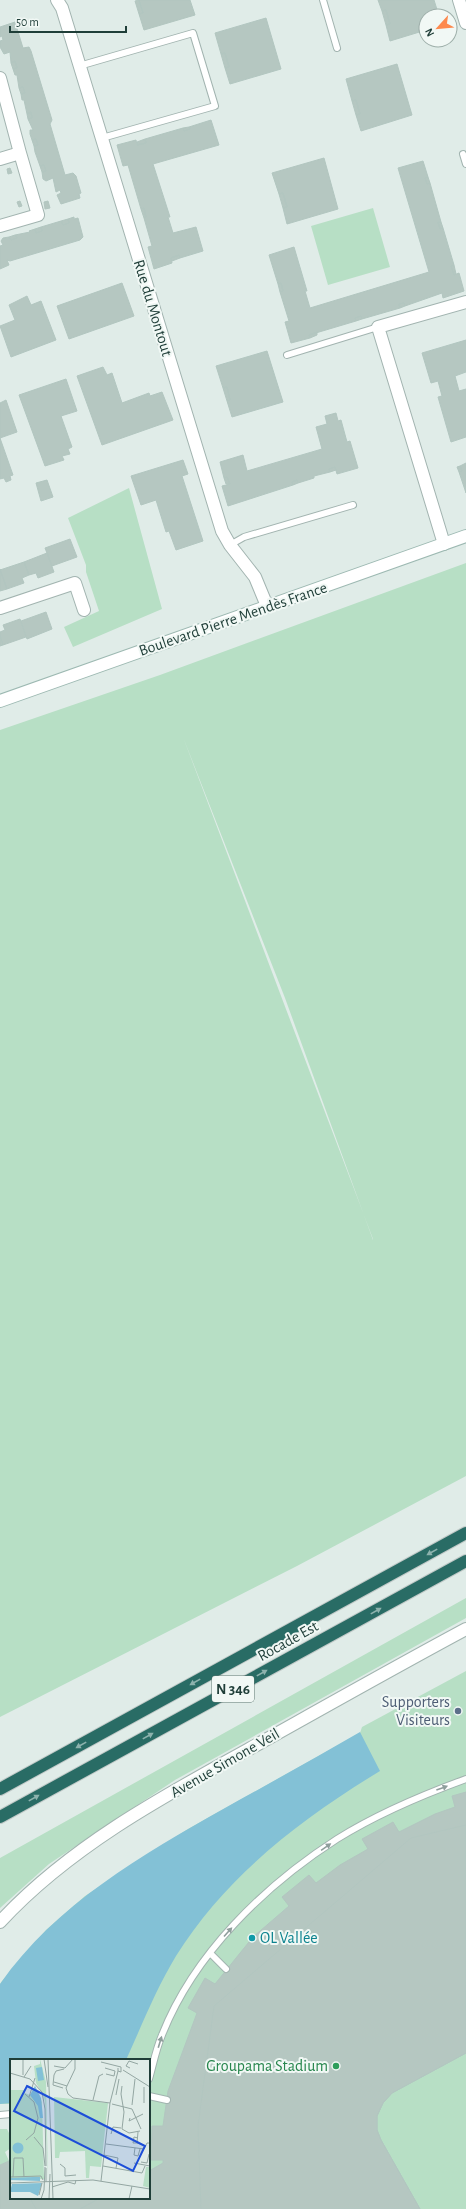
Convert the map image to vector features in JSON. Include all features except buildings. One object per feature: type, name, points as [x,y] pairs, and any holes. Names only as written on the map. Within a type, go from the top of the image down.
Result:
[{"type":"highway","name":"Rocade Est","points":[[0,1789],[466,1533]]},
{"type":"highway","name":"Rocade Est","points":[[0,1817],[466,1561]]},
{"type":"street","name":"Rue du Montout","points":[[57,0],[102,138],[222,531],[230,545],[255,577],[267,606]]},
{"type":"street","points":[[459,0],[466,23]]},
{"type":"street","points":[[0,78],[38,215],[0,226]]},
{"type":"street","points":[[0,159],[20,153]]},
{"type":"street","points":[[444,544],[378,327],[466,302]]},
{"type":"street","name":"Boulevard Pierre Mendès France","points":[[0,701],[466,536]]},
{"type":"street","points":[[0,608],[75,583],[84,610]]},
{"type":"street","name":"Avenue Simone Veil","points":[[0,1922],[54,1870],[127,1820],[206,1773],[466,1629]]},
{"type":"lane","points":[[323,0],[337,48]]},
{"type":"lane","points":[[79,66],[194,33],[215,106],[102,138]]},
{"type":"lane","points":[[463,154],[466,164]]},
{"type":"lane","points":[[287,355],[378,327]]},
{"type":"lane","points":[[230,545],[244,537],[353,505]]},
{"type":"lane","points":[[150,2075],[161,2036],[183,1992],[210,1953],[241,1918],[300,1866],[337,1839],[385,1813],[433,1791],[466,1780]]},
{"type":"lane","points":[[210,1953],[226,1969]]},
{"type":"lane","points":[[150,2096],[167,2100]]},
{"type":"lane","points":[[0,2115],[10,2114]]},
{"type":"green space","points":[[373,208],[390,267],[328,285],[311,226]]},
{"type":"green space","points":[[129,488],[162,609],[73,647],[64,627],[99,611],[86,572],[86,565],[68,518]]},
{"type":"green space","points":[[466,563],[466,1476],[297,1566],[0,1717],[0,730],[160,675]],"holes":[[[183,737],[285,998],[364,1215]]]},
{"type":"green space","points":[[466,1598],[466,1618],[175,1780],[49,1864],[0,1908],[0,1858]]},
{"type":"green space","name":"OL Vallée","points":[[466,1671],[466,2209],[80,2209],[150,2199],[150,2059],[10,2059],[10,2104],[0,2104],[0,1984],[46,1930],[85,1896],[188,1829],[360,1733],[362,1727]]},
{"type":"green space","points":[[0,2129],[7,2129],[10,2135],[10,2149],[5,2152],[9,2161],[0,2165]]},
{"type":"water","points":[[360,1732],[380,1771],[351,1789],[294,1830],[242,1875],[218,1900],[196,1927],[176,1956],[162,1981],[126,2059],[10,2059],[10,2103],[0,2104],[0,1984],[22,1955],[47,1929],[74,1906],[132,1863]]},
{"type":"place","name":"Supporters Visiteurs","points":[[458,1711]]},
{"type":"place","name":"OL Vallée","points":[[252,1938]]},
{"type":"place","name":"Groupama Stadium","points":[[336,2066]]}]
